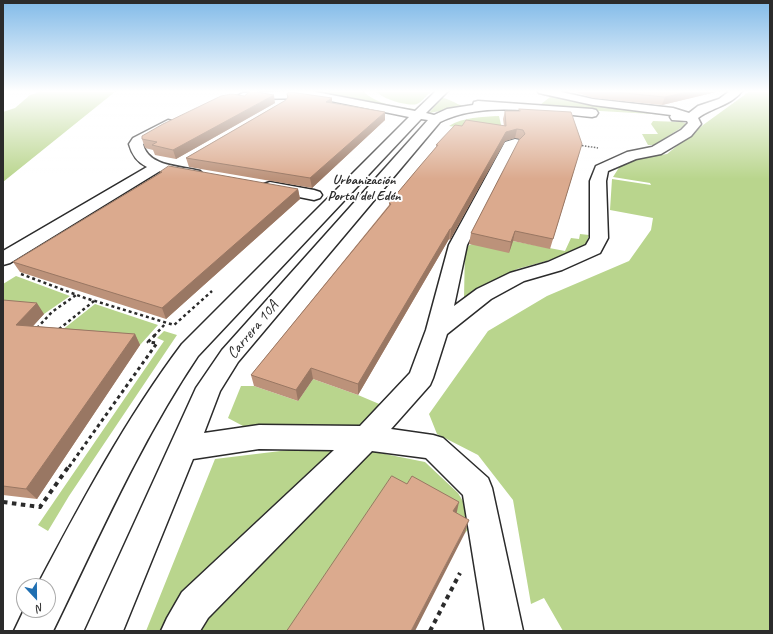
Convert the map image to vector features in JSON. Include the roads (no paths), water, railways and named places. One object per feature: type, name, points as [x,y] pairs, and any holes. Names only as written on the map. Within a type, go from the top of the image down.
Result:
[{"type":"street","points":[[175,121],[138,141],[136,144],[136,150],[139,156],[165,168],[210,176]]},
{"type":"street","points":[[56,586],[125,450],[166,381],[190,350],[419,121]]},
{"type":"street","name":"Carrera 10A","points":[[104,631],[209,388],[230,356],[421,121]]},
{"type":"street","points":[[438,330],[491,290],[517,277],[555,266],[593,249],[599,238],[598,182],[601,169],[632,155],[656,151],[686,133],[695,124],[693,121]]},
{"type":"street","points":[[180,631],[196,605],[366,438],[421,378],[438,330],[458,245],[510,145],[515,143]]},
{"type":"street","points":[[3,259],[165,168],[191,158]]},
{"type":"street","points":[[256,185],[314,196]]},
{"type":"street","points":[[182,448],[259,437],[366,438],[433,447],[477,488],[504,631]]},
{"type":"street","points":[[33,631],[40,618]]},
{"type":"district","name":"Urbanización Portal del Edén","points":[[364,188]]}]
